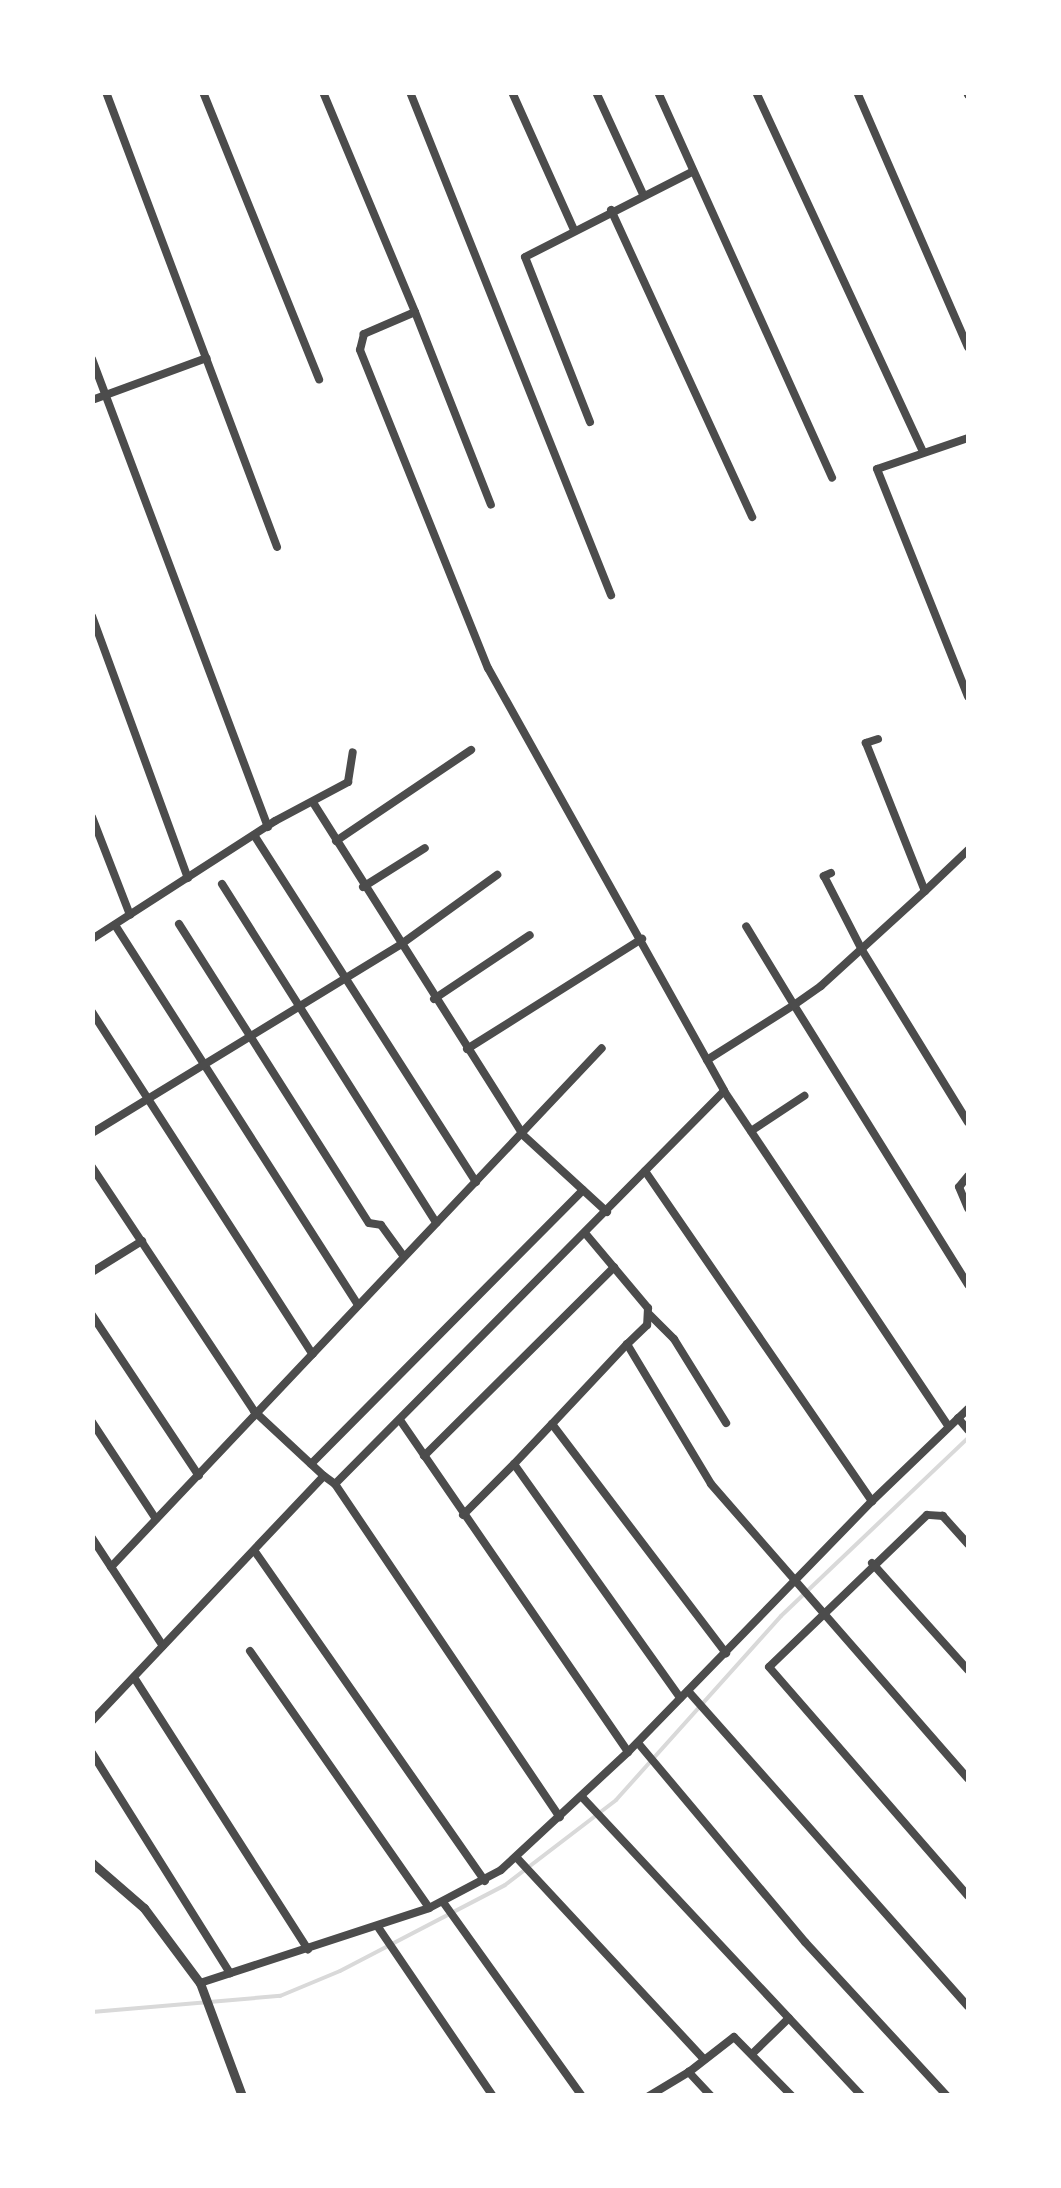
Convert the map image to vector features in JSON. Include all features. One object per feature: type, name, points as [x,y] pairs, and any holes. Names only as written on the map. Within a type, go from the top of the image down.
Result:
[{"type":"street","points":[[106,92],[278,546]]},
{"type":"street","points":[[203,92],[319,379]]},
{"type":"street","points":[[324,92],[491,505]]},
{"type":"street","points":[[410,92],[611,596]]},
{"type":"street","points":[[512,92],[574,230]]},
{"type":"street","points":[[596,92],[643,194]]},
{"type":"street","points":[[658,92],[832,478]]},
{"type":"street","points":[[756,92],[923,452]]},
{"type":"street","points":[[857,92],[968,347]]},
{"type":"street","points":[[590,422],[525,257],[692,172]]},
{"type":"street","points":[[611,210],[752,517]]},
{"type":"street","points":[[415,312],[360,340],[360,350],[488,668],[724,1091],[949,1427]]},
{"type":"street","points":[[92,400],[207,358]]},
{"type":"street","points":[[92,359],[268,827]]},
{"type":"street","points":[[968,438],[878,469],[968,697]]},
{"type":"street","points":[[92,616],[188,878]]},
{"type":"street","points":[[878,739],[866,743],[926,891]]},
{"type":"street","points":[[336,841],[472,750]]},
{"type":"street","points":[[92,939],[254,835],[348,782],[353,752]]},
{"type":"street","points":[[314,804],[523,1135],[607,1212]]},
{"type":"street","points":[[92,818],[130,915]]},
{"type":"street","points":[[254,835],[476,1182]]},
{"type":"street","points":[[363,886],[426,848]]},
{"type":"street","points":[[707,1060],[794,1005],[862,950],[968,850]]},
{"type":"street","points":[[831,874],[824,876],[862,950],[968,1122]]},
{"type":"street","points":[[92,1133],[400,945],[497,875]]},
{"type":"street","points":[[222,884],[436,1224]]},
{"type":"street","points":[[179,924],[369,1222],[381,1225],[404,1257]]},
{"type":"street","points":[[115,925],[358,1305]]},
{"type":"street","points":[[746,926],[968,1285]]},
{"type":"street","points":[[434,999],[530,934]]},
{"type":"street","points":[[467,1050],[642,939]]},
{"type":"street","points":[[92,1012],[312,1354]]},
{"type":"street","points":[[111,1567],[199,1476],[254,1411],[523,1135],[602,1048]]},
{"type":"street","points":[[335,1484],[724,1091]]},
{"type":"street","points":[[751,1131],[804,1096]]},
{"type":"street","points":[[92,1167],[254,1411],[335,1484],[560,1817]]},
{"type":"street","points":[[645,1171],[872,1501]]},
{"type":"street","points":[[968,1176],[959,1186],[968,1208]]},
{"type":"street","points":[[311,1464],[583,1190]]},
{"type":"street","points":[[585,1233],[674,1339],[726,1423]]},
{"type":"street","points":[[92,1272],[142,1241]]},
{"type":"street","points":[[424,1456],[614,1267]]},
{"type":"street","points":[[92,1314],[199,1476]]},
{"type":"street","points":[[462,1514],[647,1325],[650,1314]]},
{"type":"street","points":[[92,1340],[104,1332]]},
{"type":"street","points":[[628,1344],[710,1484],[968,1779]]},
{"type":"street","points":[[201,1984],[308,1949],[380,1931],[445,1904],[519,1861],[628,1752],[641,1746],[726,1654],[797,1586],[872,1501],[949,1427],[963,1423],[968,1410]]},
{"type":"street","points":[[400,1420],[628,1752]]},
{"type":"street","points":[[92,1422],[156,1519]]},
{"type":"street","points":[[552,1424],[726,1654]]},
{"type":"street","points":[[514,1464],[687,1695],[968,2006]]},
{"type":"street","points":[[92,1721],[256,1553],[324,1476]]},
{"type":"street","points":[[968,1544],[943,1516],[927,1515],[772,1659],[771,1675],[968,1896]]},
{"type":"street","points":[[92,1538],[164,1646]]},
{"type":"street","points":[[256,1553],[485,1881]]},
{"type":"street","points":[[872,1563],[968,1670]]},
{"type":"street","points":[[250,1652],[429,1908]]},
{"type":"street","points":[[135,1679],[308,1949]]},
{"type":"street","points":[[92,1702],[100,1713]]},
{"type":"street","points":[[641,1746],[804,1942],[947,2096]]},
{"type":"street","points":[[92,1753],[230,1973]]},
{"type":"street","points":[[584,1800],[862,2096]]},
{"type":"street","points":[[519,1861],[704,2059]]},
{"type":"street","points":[[92,1862],[144,1908],[201,1984],[242,2096]]},
{"type":"street","points":[[445,1904],[582,2096]]},
{"type":"street","points":[[380,1931],[493,2096]]},
{"type":"street","points":[[753,2053],[789,2018]]},
{"type":"street","points":[[650,2096],[734,2037],[792,2096]]},
{"type":"street","points":[[689,2072],[712,2096]]},
{"type":"waterway","points":[[92,2012],[280,1996],[340,1971],[505,1885],[616,1800],[781,1616],[968,1438]]}]
